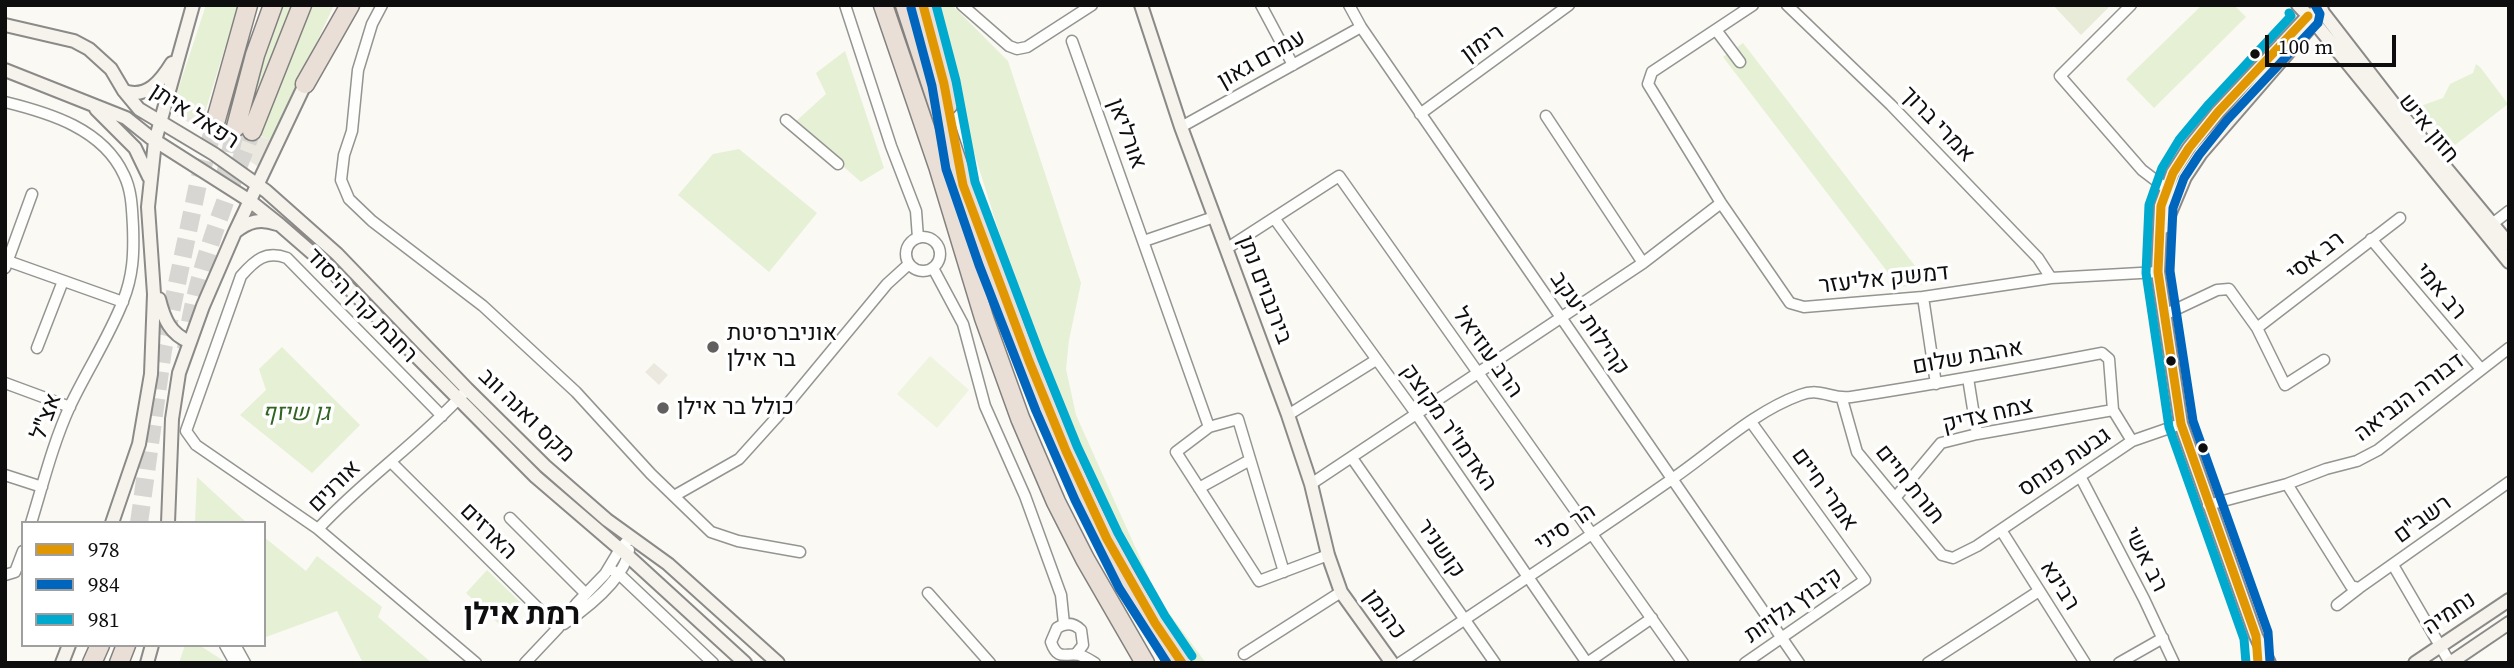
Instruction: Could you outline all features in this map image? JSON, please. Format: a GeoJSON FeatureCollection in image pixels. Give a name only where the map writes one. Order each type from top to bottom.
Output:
{"type":"FeatureCollection","features":[{"type":"Feature","properties":{"kind":"highway"},"geometry":{"type":"LineString","coordinates":[[215,123],[235,48],[250,5]]}},
{"type":"Feature","properties":{"kind":"highway"},"geometry":{"type":"LineString","coordinates":[[273,5],[252,64],[244,130],[302,5]]}},
{"type":"Feature","properties":{"kind":"highway"},"geometry":{"type":"LineString","coordinates":[[305,84],[350,5]]}},
{"type":"Feature","properties":{"kind":"highway"},"geometry":{"type":"LineString","coordinates":[[875,5],[912,94]]}},
{"type":"Feature","properties":{"kind":"highway"},"geometry":{"type":"LineString","coordinates":[[883,5],[938,166],[984,318],[1020,418],[1056,502],[1085,559],[1145,663]]}},
{"type":"Feature","properties":{"kind":"highway"},"geometry":{"type":"LineString","coordinates":[[905,5],[978,227],[1043,398],[1083,490],[1154,624],[1182,663]]}},
{"type":"Feature","properties":{"kind":"highway"},"geometry":{"type":"LineString","coordinates":[[923,5],[942,73],[959,167]]}},
{"type":"Feature","properties":{"kind":"street"},"geometry":{"type":"LineString","coordinates":[[113,521],[138,444],[147,401],[154,339],[149,222],[150,180],[155,141],[193,5]]}},
{"type":"Feature","properties":{"kind":"street"},"geometry":{"type":"LineString","coordinates":[[168,521],[173,408],[179,373],[236,232],[339,5]]}},
{"type":"Feature","properties":{"kind":"street"},"geometry":{"type":"LineString","coordinates":[[382,5],[372,24],[358,69],[352,131],[344,155],[341,180],[349,200],[372,221],[483,306],[576,393],[712,532],[738,541],[800,552]]}},
{"type":"Feature","properties":{"kind":"street"},"geometry":{"type":"LineString","coordinates":[[845,5],[891,146],[916,211],[918,238]]}},
{"type":"Feature","properties":{"kind":"street"},"geometry":{"type":"LineString","coordinates":[[962,5],[1009,46],[1017,49],[1027,47],[1093,5]]}},
{"type":"Feature","properties":{"kind":"street","name":"בירנבוים נתן"},"geometry":{"type":"LineString","coordinates":[[1141,5],[1181,127],[1288,415],[1311,484],[1328,555],[1341,592]]}},
{"type":"Feature","properties":{"kind":"street"},"geometry":{"type":"LineString","coordinates":[[1261,5],[1293,65]]}},
{"type":"Feature","properties":{"kind":"street","name":"קהילות יעקב"},"geometry":{"type":"LineString","coordinates":[[1349,5],[1360,27],[1799,663]]}},
{"type":"Feature","properties":{"kind":"street","name":"רימון"},"geometry":{"type":"LineString","coordinates":[[1420,114],[1569,5]]}},
{"type":"Feature","properties":{"kind":"street"},"geometry":{"type":"LineString","coordinates":[[1740,62],[1716,30],[1753,5]]}},
{"type":"Feature","properties":{"kind":"street","name":"אמרי ברוך"},"geometry":{"type":"LineString","coordinates":[[1787,5],[1891,105],[2038,258],[2051,278]]}},
{"type":"Feature","properties":{"kind":"street"},"geometry":{"type":"LineString","coordinates":[[2131,5],[2060,76],[2142,170],[2167,190]]}},
{"type":"Feature","properties":{"kind":"street","name":"חזון איש"},"geometry":{"type":"LineString","coordinates":[[2298,5],[2488,228],[2509,244]]}},
{"type":"Feature","properties":{"kind":"street"},"geometry":{"type":"LineString","coordinates":[[2159,241],[2185,177],[2201,153],[2320,8]]}},
{"type":"Feature","properties":{"kind":"street","name":"חזון איש"},"geometry":{"type":"LineString","coordinates":[[2320,8],[2488,228],[2509,262]]}},
{"type":"Feature","properties":{"kind":"street"},"geometry":{"type":"LineString","coordinates":[[2269,663],[2256,636],[2181,424],[2158,272],[2161,206],[2173,173],[2218,112],[2312,19]]}},
{"type":"Feature","properties":{"kind":"street","name":"רפאל איתן"},"geometry":{"type":"LineString","coordinates":[[5,25],[74,41],[89,49],[111,69],[139,109],[258,184]]}},
{"type":"Feature","properties":{"kind":"street","name":"עמרם גאון"},"geometry":{"type":"LineString","coordinates":[[1181,127],[1360,27]]}},
{"type":"Feature","properties":{"kind":"street","name":"דמשק אליעזר"},"geometry":{"type":"LineString","coordinates":[[1716,30],[1652,72],[1648,84],[1721,203],[1790,303],[1804,307],[1923,297],[2051,278],[2158,272]]}},
{"type":"Feature","properties":{"kind":"street","name":"אורליאן"},"geometry":{"type":"LineString","coordinates":[[1072,41],[1209,427]]}},
{"type":"Feature","properties":{"kind":"street"},"geometry":{"type":"LineString","coordinates":[[124,91],[134,94],[150,89],[164,76],[179,51]]}},
{"type":"Feature","properties":{"kind":"street","name":"רפאל איתן"},"geometry":{"type":"LineString","coordinates":[[5,70],[126,118],[155,141],[250,201]]}},
{"type":"Feature","properties":{"kind":"street","name":"אצ\"ל"},"geometry":{"type":"LineString","coordinates":[[5,102],[57,117],[87,133],[111,155],[124,175],[130,195],[134,263],[123,302],[70,407],[33,521]]}},
{"type":"Feature","properties":{"kind":"street"},"geometry":{"type":"LineString","coordinates":[[91,105],[135,148],[150,180]]}},
{"type":"Feature","properties":{"kind":"street"},"geometry":{"type":"LineString","coordinates":[[1546,116],[1643,263]]}},
{"type":"Feature","properties":{"kind":"street"},"geometry":{"type":"LineString","coordinates":[[786,120],[838,164]]}},
{"type":"Feature","properties":{"kind":"street"},"geometry":{"type":"LineString","coordinates":[[155,141],[168,136],[185,136]]}},
{"type":"Feature","properties":{"kind":"street","name":"הרב עוזיאל"},"geometry":{"type":"LineString","coordinates":[[1226,249],[1339,176],[1683,663]]}},
{"type":"Feature","properties":{"kind":"street","name":"מקס ואנה ווב"},"geometry":{"type":"LineString","coordinates":[[258,184],[293,212],[337,254],[536,477],[624,552],[745,663]]}},
{"type":"Feature","properties":{"kind":"street"},"geometry":{"type":"LineString","coordinates":[[32,194],[6,263],[123,302]]}},
{"type":"Feature","properties":{"kind":"street","name":"מקס ואנה ווב"},"geometry":{"type":"LineString","coordinates":[[250,201],[336,275],[462,394],[631,537],[668,564],[778,663]]}},
{"type":"Feature","properties":{"kind":"street"},"geometry":{"type":"LineString","coordinates":[[1311,484],[1643,263],[1721,203]]}},
{"type":"Feature","properties":{"kind":"street"},"geometry":{"type":"LineString","coordinates":[[2488,228],[2509,211]]}},
{"type":"Feature","properties":{"kind":"street"},"geometry":{"type":"LineString","coordinates":[[1144,241],[1214,217]]}},
{"type":"Feature","properties":{"kind":"street","name":"האדמו\"ר מקוצק"},"geometry":{"type":"LineString","coordinates":[[1274,218],[1417,415],[1587,663]]}},
{"type":"Feature","properties":{"kind":"street","name":"רב אסי"},"geometry":{"type":"LineString","coordinates":[[2257,328],[2400,218]]}},
{"type":"Feature","properties":{"kind":"street"},"geometry":{"type":"LineString","coordinates":[[236,232],[257,220],[280,225]]}},
{"type":"Feature","properties":{"kind":"street"},"geometry":{"type":"LineString","coordinates":[[918,238],[932,240],[939,248],[939,259],[933,268],[923,271],[909,264],[907,248],[918,238]]}},
{"type":"Feature","properties":{"kind":"street","name":"רב אמי"},"geometry":{"type":"LineString","coordinates":[[2371,239],[2480,369]]}},
{"type":"Feature","properties":{"kind":"street","name":"רחבת קרן היסוד"},"geometry":{"type":"LineString","coordinates":[[318,529],[196,445],[186,431],[241,276],[252,264],[266,254],[278,254],[287,258],[442,416]]}},
{"type":"Feature","properties":{"kind":"street"},"geometry":{"type":"LineString","coordinates":[[674,496],[739,459],[887,284],[909,264]]}},
{"type":"Feature","properties":{"kind":"street"},"geometry":{"type":"LineString","coordinates":[[933,268],[963,324],[985,406],[1025,496],[1061,595],[1064,624]]}},
{"type":"Feature","properties":{"kind":"street"},"geometry":{"type":"LineString","coordinates":[[153,275],[167,323],[173,332],[190,342]]}},
{"type":"Feature","properties":{"kind":"street"},"geometry":{"type":"LineString","coordinates":[[37,348],[63,281]]}},
{"type":"Feature","properties":{"kind":"street"},"geometry":{"type":"LineString","coordinates":[[2164,315],[2217,290],[2229,289],[2257,328],[2285,385],[2324,360]]}},
{"type":"Feature","properties":{"kind":"street"},"geometry":{"type":"LineString","coordinates":[[1923,297],[1936,384]]}},
{"type":"Feature","properties":{"kind":"street","name":"דבורה הנביאה"},"geometry":{"type":"LineString","coordinates":[[2208,505],[2287,484],[2357,461],[2378,450],[2509,348]]}},
{"type":"Feature","properties":{"kind":"street","name":"אהבת שלום"},"geometry":{"type":"LineString","coordinates":[[1751,422],[1779,404],[1803,394],[1820,391],[1842,399],[2102,353],[2109,359],[2113,410],[2132,441]]}},
{"type":"Feature","properties":{"kind":"street"},"geometry":{"type":"LineString","coordinates":[[1288,415],[1376,360]]}},
{"type":"Feature","properties":{"kind":"street"},"geometry":{"type":"LineString","coordinates":[[1968,378],[1977,434]]}},
{"type":"Feature","properties":{"kind":"street"},"geometry":{"type":"LineString","coordinates":[[5,383],[70,407]]}},
{"type":"Feature","properties":{"kind":"street","name":"אורנים"},"geometry":{"type":"LineString","coordinates":[[462,394],[391,462],[351,494],[318,529],[476,663]]}},
{"type":"Feature","properties":{"kind":"street","name":"תורת חיים"},"geometry":{"type":"LineString","coordinates":[[1842,399],[1857,452],[1942,555],[1953,558],[1977,546]]}},
{"type":"Feature","properties":{"kind":"street","name":"צמח צדיק"},"geometry":{"type":"LineString","coordinates":[[1895,498],[1941,443],[2113,410]]}},
{"type":"Feature","properties":{"kind":"street"},"geometry":{"type":"LineString","coordinates":[[1284,572],[1238,419],[1209,427],[1176,452],[1259,581],[1284,572],[1328,555]]}},
{"type":"Feature","properties":{"kind":"street","name":"הר סיני"},"geometry":{"type":"LineString","coordinates":[[1399,663],[1672,479],[1751,422]]}},
{"type":"Feature","properties":{"kind":"street","name":"אמרי חיים"},"geometry":{"type":"LineString","coordinates":[[1751,422],[1865,580]]}},
{"type":"Feature","properties":{"kind":"street","name":"גבעת פנחס"},"geometry":{"type":"LineString","coordinates":[[1977,546],[2132,441],[2181,424]]}},
{"type":"Feature","properties":{"kind":"street","name":"קושניר"},"geometry":{"type":"LineString","coordinates":[[1352,458],[1495,663]]}},
{"type":"Feature","properties":{"kind":"street"},"geometry":{"type":"LineString","coordinates":[[1199,488],[1250,460]]}},
{"type":"Feature","properties":{"kind":"street","name":"הארזים"},"geometry":{"type":"LineString","coordinates":[[391,462],[558,628]]}},
{"type":"Feature","properties":{"kind":"street"},"geometry":{"type":"LineString","coordinates":[[5,475],[42,487]]}},
{"type":"Feature","properties":{"kind":"street","name":"רב אשי"},"geometry":{"type":"LineString","coordinates":[[2080,476],[2174,663]]}},
{"type":"Feature","properties":{"kind":"street","name":"רשב\"ם"},"geometry":{"type":"LineString","coordinates":[[2337,605],[2509,482]]}},
{"type":"Feature","properties":{"kind":"street"},"geometry":{"type":"LineString","coordinates":[[2287,484],[2351,586],[2359,588]]}},
{"type":"Feature","properties":{"kind":"street"},"geometry":{"type":"LineString","coordinates":[[510,518],[586,594]]}},
{"type":"Feature","properties":{"kind":"street","name":"רבינא"},"geometry":{"type":"LineString","coordinates":[[2001,530],[2085,663]]}},
{"type":"Feature","properties":{"kind":"street"},"geometry":{"type":"LineString","coordinates":[[558,628],[582,611],[614,572],[631,537]]}},
{"type":"Feature","properties":{"kind":"street"},"geometry":{"type":"LineString","coordinates":[[9,575],[17,569],[21,557]]}},
{"type":"Feature","properties":{"kind":"street"},"geometry":{"type":"LineString","coordinates":[[2393,565],[2450,663]]}},
{"type":"Feature","properties":{"kind":"street"},"geometry":{"type":"LineString","coordinates":[[525,663],[586,594],[614,572]]}},
{"type":"Feature","properties":{"kind":"street"},"geometry":{"type":"LineString","coordinates":[[614,572],[713,663]]}},
{"type":"Feature","properties":{"kind":"street","name":"קיבוץ גלויות"},"geometry":{"type":"LineString","coordinates":[[1745,663],[1865,580]]}},
{"type":"Feature","properties":{"kind":"street"},"geometry":{"type":"LineString","coordinates":[[1928,663],[2039,591]]}},
{"type":"Feature","properties":{"kind":"street"},"geometry":{"type":"LineString","coordinates":[[1244,654],[1341,592]]}},
{"type":"Feature","properties":{"kind":"street","name":"כהנמן"},"geometry":{"type":"LineString","coordinates":[[1341,592],[1392,663]]}},
{"type":"Feature","properties":{"kind":"street"},"geometry":{"type":"LineString","coordinates":[[928,593],[990,663]]}},
{"type":"Feature","properties":{"kind":"street","name":"נחמיה"},"geometry":{"type":"LineString","coordinates":[[2415,663],[2509,600]]}},
{"type":"Feature","properties":{"kind":"street"},"geometry":{"type":"LineString","coordinates":[[1587,663],[1652,618]]}},
{"type":"Feature","properties":{"kind":"street","name":"נחמיה"},"geometry":{"type":"LineString","coordinates":[[2450,663],[2509,623]]}},
{"type":"Feature","properties":{"kind":"street"},"geometry":{"type":"LineString","coordinates":[[1076,654],[1083,645],[1083,635],[1077,627],[1064,624],[1057,628],[1051,637],[1056,658],[1076,654],[1095,663]]}},
{"type":"Feature","properties":{"kind":"street"},"geometry":{"type":"LineString","coordinates":[[2256,636],[2258,663]]}},
{"type":"Feature","properties":{"kind":"street"},"geometry":{"type":"LineString","coordinates":[[2119,663],[2163,638]]}},
{"type":"Feature","properties":{"kind":"street"},"geometry":{"type":"LineString","coordinates":[[226,647],[235,663]]}},
{"type":"Feature","properties":{"kind":"street"},"geometry":{"type":"LineString","coordinates":[[236,647],[245,663]]}},
{"type":"Feature","properties":{"kind":"street"},"geometry":{"type":"LineString","coordinates":[[60,663],[68,648]]}},
{"type":"Feature","properties":{"kind":"green space"},"geometry":{"type":"Polygon","coordinates":[[[206,5],[238,5],[202,122],[196,121],[174,102],[206,5]]]}},
{"type":"Feature","properties":{"kind":"green space"},"geometry":{"type":"Polygon","coordinates":[[[284,5],[293,5],[255,97],[252,96],[284,5]]]}},
{"type":"Feature","properties":{"kind":"green space"},"geometry":{"type":"Polygon","coordinates":[[[313,5],[334,5],[271,140],[258,135],[313,5]]]}},
{"type":"Feature","properties":{"kind":"green space"},"geometry":{"type":"Polygon","coordinates":[[[931,5],[952,5],[1008,61],[1081,283],[1066,369],[1076,415],[1158,598],[1206,663],[1191,663],[1169,633],[1128,562],[1077,461],[1050,394],[943,54],[931,5]]]}},
{"type":"Feature","properties":{"kind":"green space"},"geometry":{"type":"Polygon","coordinates":[[[2053,5],[2111,5],[2081,35],[2053,5]]]}},
{"type":"Feature","properties":{"kind":"green space"},"geometry":{"type":"Polygon","coordinates":[[[2202,5],[2234,5],[2246,17],[2154,108],[2126,79],[2202,5]]]}},
{"type":"Feature","properties":{"kind":"green space"},"geometry":{"type":"Polygon","coordinates":[[[1743,43],[1929,284],[1899,287],[1723,57],[1743,43]]]}},
{"type":"Feature","properties":{"kind":"green space"},"geometry":{"type":"Polygon","coordinates":[[[845,51],[884,168],[861,182],[794,123],[826,94],[816,73],[845,51]]]}},
{"type":"Feature","properties":{"kind":"green space"},"geometry":{"type":"Polygon","coordinates":[[[2476,64],[2508,104],[2446,152],[2434,128],[2418,107],[2443,98],[2450,84],[2473,73],[2476,64]]]}},
{"type":"Feature","properties":{"kind":"green space"},"geometry":{"type":"Polygon","coordinates":[[[739,149],[817,213],[769,272],[678,195],[713,154],[739,149]]]}},
{"type":"Feature","properties":{"kind":"green space","name":"גן שיזף"},"geometry":{"type":"Polygon","coordinates":[[[282,347],[360,425],[312,473],[240,415],[266,390],[259,369],[282,347]]]}},
{"type":"Feature","properties":{"kind":"green space"},"geometry":{"type":"Polygon","coordinates":[[[930,356],[969,390],[937,428],[897,394],[930,356]]]}},
{"type":"Feature","properties":{"kind":"green space"},"geometry":{"type":"Polygon","coordinates":[[[197,477],[245,521],[195,521],[197,477]]]}},
{"type":"Feature","properties":{"kind":"green space"},"geometry":{"type":"Polygon","coordinates":[[[266,539],[306,571],[317,556],[382,607],[378,617],[432,663],[363,663],[337,611],[266,637],[266,539]]]}},
{"type":"Feature","properties":{"kind":"green space"},"geometry":{"type":"Polygon","coordinates":[[[487,570],[522,604],[501,626],[466,593],[487,570]]]}},
{"type":"Feature","properties":{"kind":"green space"},"geometry":{"type":"Polygon","coordinates":[[[184,647],[202,647],[227,663],[179,663],[184,647]]]}},
{"type":"Feature","properties":{"kind":"shaded area"},"geometry":{"type":"Polygon","coordinates":[[[174,102],[196,121],[271,140],[257,166],[218,139],[172,113],[174,102]]]}},
{"type":"Feature","properties":{"kind":"shaded area"},"geometry":{"type":"Polygon","coordinates":[[[654,363],[668,375],[659,385],[645,372],[654,363]]]}},
{"type":"Feature","properties":{"kind":"tunnel"},"geometry":{"type":"LineString","coordinates":[[139,521],[163,350],[198,184],[215,123]]}},
{"type":"Feature","properties":{"kind":"tunnel"},"geometry":{"type":"LineString","coordinates":[[224,179],[236,127]]}},
{"type":"Feature","properties":{"kind":"tunnel"},"geometry":{"type":"LineString","coordinates":[[186,349],[204,265],[252,131]]}},
{"type":"Feature","properties":{"kind":"transit line","name":"978"},"geometry":{"type":"LineString","coordinates":[[923,5],[944,84],[963,185],[1029,361],[1066,451],[1107,539],[1155,623],[1182,663]]}},
{"type":"Feature","properties":{"kind":"transit line","name":"981"},"geometry":{"type":"LineString","coordinates":[[936,5],[956,81],[975,182],[1041,357],[1077,446],[1118,533],[1165,616],[1192,656]]}},
{"type":"Feature","properties":{"kind":"transit line","name":"984"},"geometry":{"type":"LineString","coordinates":[[2270,662],[2268,632],[2193,421],[2170,271],[2173,208],[2184,178],[2199,155],[2227,120],[2318,23],[2320,14],[2315,5]]}},
{"type":"Feature","properties":{"kind":"transit line","name":"984"},"geometry":{"type":"LineString","coordinates":[[911,8],[932,86],[946,169],[979,265],[1036,411],[1075,500],[1119,588],[1167,663]]}},
{"type":"Feature","properties":{"kind":"transit line","name":"981"},"geometry":{"type":"LineString","coordinates":[[2246,663],[2244,639],[2169,427],[2146,273],[2149,205],[2162,168],[2179,140],[2291,16],[2289,13]]}},
{"type":"Feature","properties":{"kind":"transit line","name":"978"},"geometry":{"type":"LineString","coordinates":[[2258,663],[2256,636],[2181,424],[2158,272],[2161,206],[2173,173],[2189,148],[2218,112],[2308,16]]}},
{"type":"Feature","properties":{"kind":"place","name":"אוניברסיטת בר אילן"},"geometry":{"type":"Point","coordinates":[713,347]}},
{"type":"Feature","properties":{"kind":"place","name":"כולל בר אילן"},"geometry":{"type":"Point","coordinates":[663,408]}},
{"type":"Feature","properties":{"kind":"district","name":"רמת אילן"},"geometry":{"type":"Point","coordinates":[522,616]}}]}
